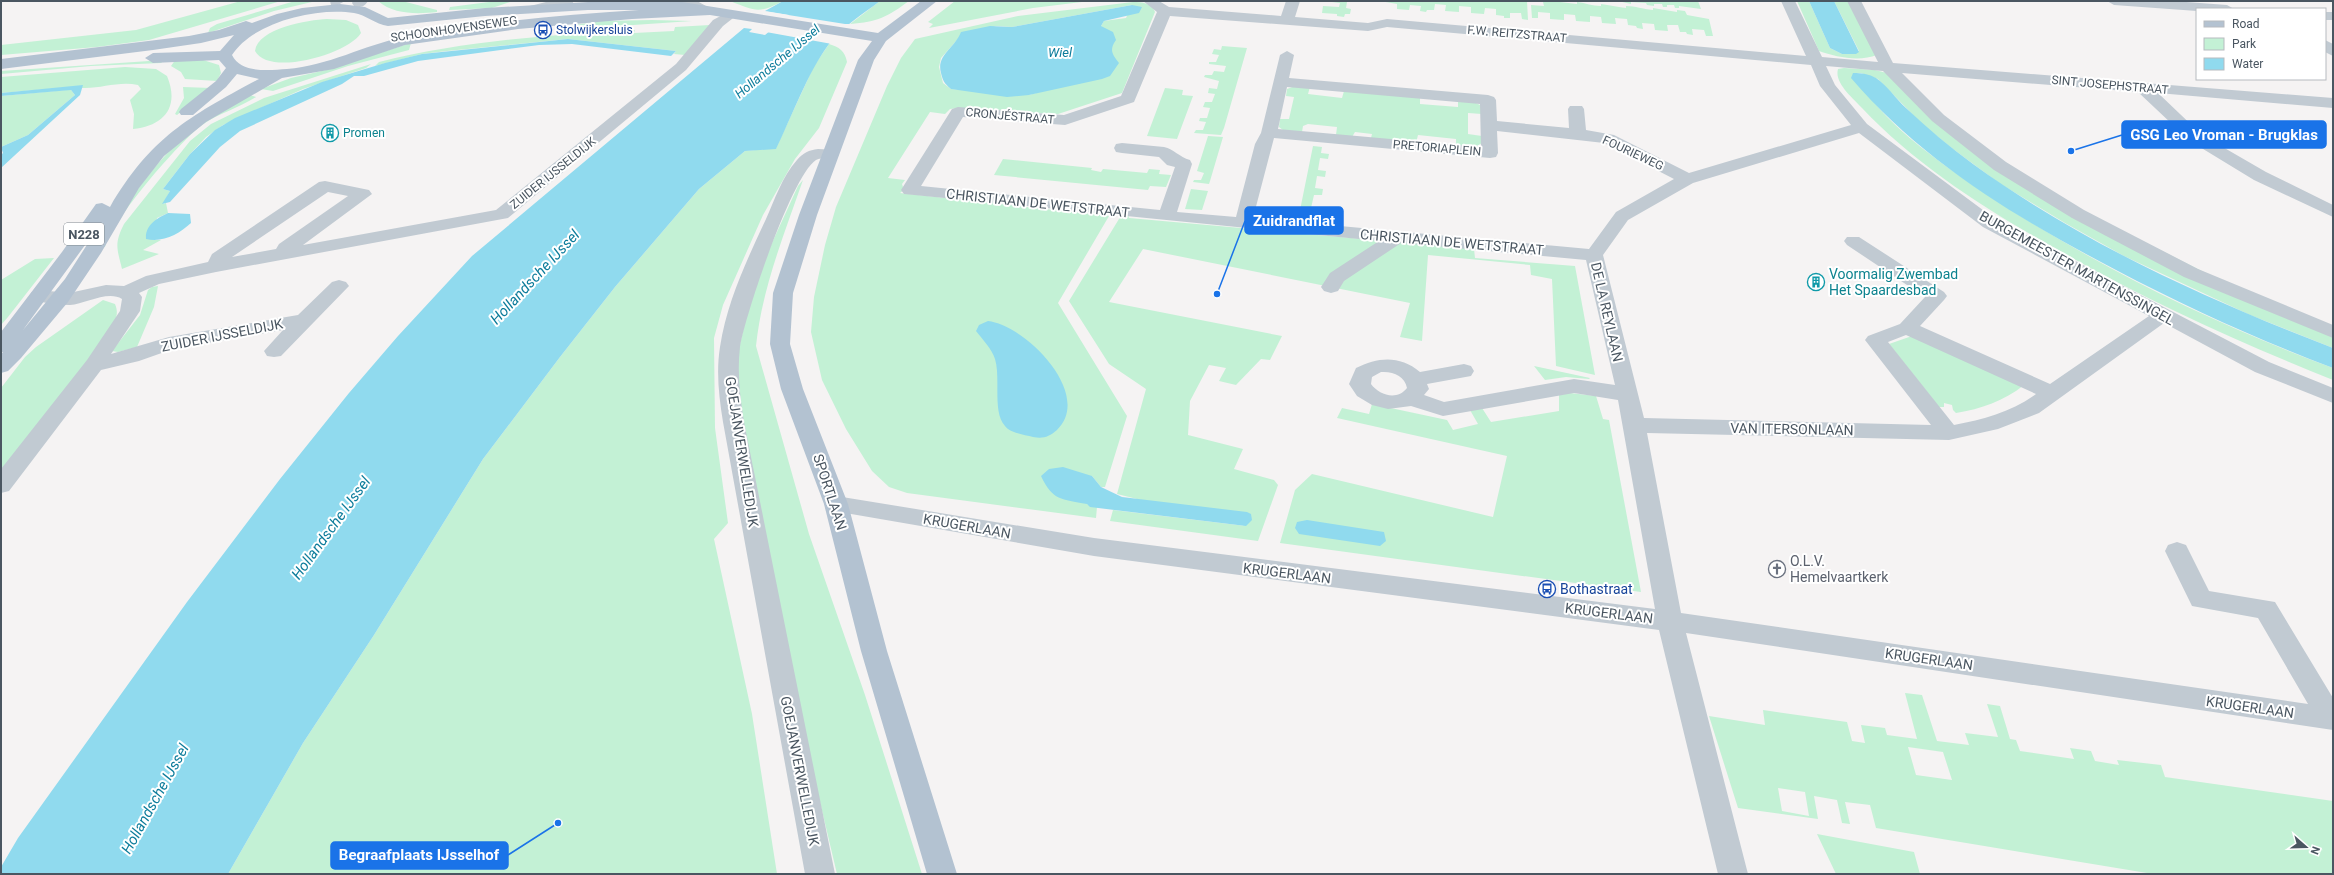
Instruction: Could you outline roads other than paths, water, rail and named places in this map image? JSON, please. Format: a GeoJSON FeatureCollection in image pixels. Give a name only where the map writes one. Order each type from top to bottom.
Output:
{"type":"FeatureCollection","features":[{"type":"Feature","properties":{"kind":"main road"},"geometry":{"type":"LineString","coordinates":[[831,154],[866,60],[881,38],[930,1]]}},
{"type":"Feature","properties":{"kind":"main road","name":"N228"},"geometry":{"type":"LineString","coordinates":[[88,55],[202,38],[232,30],[285,10],[333,4],[360,2],[380,8],[388,19]]}},
{"type":"Feature","properties":{"kind":"main road","name":"N228"},"geometry":{"type":"LineString","coordinates":[[1,346],[39,296],[132,165],[179,126],[221,84],[241,57],[252,38],[269,28],[318,14],[333,4]]}},
{"type":"Feature","properties":{"kind":"main road","name":"N228"},"geometry":{"type":"LineString","coordinates":[[226,52],[239,36],[266,22],[333,4],[356,9],[368,14],[378,22],[388,19]]}},
{"type":"Feature","properties":{"kind":"main road","name":"SCHOONHOVENSEWEG"},"geometry":{"type":"LineString","coordinates":[[388,19],[621,5],[682,6],[708,12],[881,38]]}},
{"type":"Feature","properties":{"kind":"main road","name":"SCHOONHOVENSEWEG"},"geometry":{"type":"LineString","coordinates":[[372,45],[478,30],[635,14],[708,12]]}},
{"type":"Feature","properties":{"kind":"main road","name":"N228"},"geometry":{"type":"LineString","coordinates":[[241,57],[250,73],[276,72],[327,66],[372,45],[383,32],[388,19]]}},
{"type":"Feature","properties":{"kind":"main road"},"geometry":{"type":"LineString","coordinates":[[1,64],[88,55],[144,58],[226,52],[226,60],[241,57]]}},
{"type":"Feature","properties":{"kind":"main road","name":"N228"},"geometry":{"type":"LineString","coordinates":[[1,366],[44,321],[92,253],[112,217],[143,170],[179,126],[214,109],[276,72]]}},
{"type":"Feature","properties":{"kind":"main road","name":"SPORTLAAN"},"geometry":{"type":"LineString","coordinates":[[831,154],[808,215],[783,293],[780,344],[792,390],[836,504],[874,652],[942,874]]}},
{"type":"Feature","properties":{"kind":"main road","name":"SPORTLAAN"},"geometry":{"type":"LineString","coordinates":[[930,833],[956,874]]}},
{"type":"Feature","properties":{"kind":"street","name":"SCHOONHOVENSEWEG"},"geometry":{"type":"LineString","coordinates":[[535,9],[567,1]]}},
{"type":"Feature","properties":{"kind":"street","name":"SCHOONHOVENSEWEG"},"geometry":{"type":"LineString","coordinates":[[686,1],[708,12]]}},
{"type":"Feature","properties":{"kind":"street","name":"F.W. REITZSTRAAT"},"geometry":{"type":"LineString","coordinates":[[1150,1],[1165,11],[1368,27],[1387,23],[1888,67]]}},
{"type":"Feature","properties":{"kind":"street"},"geometry":{"type":"LineString","coordinates":[[1287,20],[1293,1]]}},
{"type":"Feature","properties":{"kind":"street","name":"BURGEMEESTER MARTENSSINGEL"},"geometry":{"type":"LineString","coordinates":[[1788,1],[1828,86],[1861,127],[1989,223],[2262,367],[2333,396]]}},
{"type":"Feature","properties":{"kind":"street"},"geometry":{"type":"LineString","coordinates":[[1854,1],[1888,67],[1938,118],[2000,166],[2078,214],[2191,274],[2333,332]]}},
{"type":"Feature","properties":{"kind":"street"},"geometry":{"type":"LineString","coordinates":[[2114,1],[2213,8]]}},
{"type":"Feature","properties":{"kind":"street","name":"CRONJÉSTRAAT"},"geometry":{"type":"LineString","coordinates":[[910,190],[958,112],[1065,120],[1128,99],[1165,11]]}},
{"type":"Feature","properties":{"kind":"street","name":"ZUIDER IJSSELDIJK"},"geometry":{"type":"LineString","coordinates":[[39,296],[63,294],[80,298],[104,290],[126,292],[153,280],[216,266],[502,214],[681,67],[718,23],[730,15]]}},
{"type":"Feature","properties":{"kind":"street"},"geometry":{"type":"LineString","coordinates":[[1243,224],[1282,82],[1287,55]]}},
{"type":"Feature","properties":{"kind":"street","name":"SINT JOSEPHSTRAAT"},"geometry":{"type":"LineString","coordinates":[[1888,67],[2333,103]]}},
{"type":"Feature","properties":{"kind":"street","name":"PRETORIAPLEIN"},"geometry":{"type":"LineString","coordinates":[[1266,139],[1490,153],[1488,100],[1282,82]]}},
{"type":"Feature","properties":{"kind":"street"},"geometry":{"type":"LineString","coordinates":[[2142,87],[2196,138],[2260,176],[2333,212]]}},
{"type":"Feature","properties":{"kind":"street"},"geometry":{"type":"LineString","coordinates":[[1576,109],[1578,134]]}},
{"type":"Feature","properties":{"kind":"street","name":"FOURIEWEG"},"geometry":{"type":"LineString","coordinates":[[1489,125],[1578,134],[1608,139],[1687,179]]}},
{"type":"Feature","properties":{"kind":"street","name":"DE LA REYLAAN"},"geometry":{"type":"LineString","coordinates":[[1670,621],[1635,425],[1626,394],[1594,255],[1622,216],[1687,179],[1861,127]]}},
{"type":"Feature","properties":{"kind":"street"},"geometry":{"type":"LineString","coordinates":[[1122,148],[1164,152],[1173,161],[1184,164],[1167,216]]}},
{"type":"Feature","properties":{"kind":"street","name":"GOEJANVERWELLEDIJK"},"geometry":{"type":"LineString","coordinates":[[820,874],[763,584],[735,424],[728,374],[729,348],[734,324],[752,271],[788,189],[803,162],[815,154],[831,154]]}},
{"type":"Feature","properties":{"kind":"street"},"geometry":{"type":"LineString","coordinates":[[216,266],[218,258],[325,186],[363,194],[286,248],[285,254]]}},
{"type":"Feature","properties":{"kind":"street","name":"CHRISTIAAN DE WETSTRAAT"},"geometry":{"type":"LineString","coordinates":[[910,190],[1243,224],[1594,255]]}},
{"type":"Feature","properties":{"kind":"street"},"geometry":{"type":"LineString","coordinates":[[1332,287],[1337,278],[1397,237]]}},
{"type":"Feature","properties":{"kind":"street"},"geometry":{"type":"LineString","coordinates":[[1853,242],[1937,296],[1907,328],[1875,340],[1949,433]]}},
{"type":"Feature","properties":{"kind":"street","name":"ZUIDER IJSSELDIJK"},"geometry":{"type":"LineString","coordinates":[[274,351],[339,286]]}},
{"type":"Feature","properties":{"kind":"street"},"geometry":{"type":"LineString","coordinates":[[1,485],[94,365],[130,311],[132,297],[126,292]]}},
{"type":"Feature","properties":{"kind":"street","name":"VAN ITERSONLAAN"},"geometry":{"type":"LineString","coordinates":[[1635,425],[1949,433],[2009,419],[2031,408],[2163,315]]}},
{"type":"Feature","properties":{"kind":"street","name":"ZUIDER IJSSELDIJK"},"geometry":{"type":"LineString","coordinates":[[94,365],[132,356],[169,343],[304,320]]}},
{"type":"Feature","properties":{"kind":"street"},"geometry":{"type":"LineString","coordinates":[[1907,328],[2051,393]]}},
{"type":"Feature","properties":{"kind":"street"},"geometry":{"type":"LineString","coordinates":[[1464,370],[1413,388],[1443,409],[1574,386],[1626,394]]}},
{"type":"Feature","properties":{"kind":"street","name":"KRUGERLAAN"},"geometry":{"type":"LineString","coordinates":[[836,504],[1101,548],[1670,621],[2332,719]]}},
{"type":"Feature","properties":{"kind":"street"},"geometry":{"type":"LineString","coordinates":[[2177,551],[2201,599],[2266,609],[2332,719]]}},
{"type":"Feature","properties":{"kind":"street"},"geometry":{"type":"LineString","coordinates":[[1670,621],[1733,874]]}},
{"type":"Feature","properties":{"kind":"water","name":"Hollandsche IJssel"},"geometry":{"type":"Polygon","coordinates":[[[783,1],[880,1],[846,26],[834,38],[821,55],[807,81],[776,149],[745,151],[699,189],[615,287],[483,459],[374,635],[303,743],[228,874],[1,874],[1,867],[18,838],[187,602],[280,479],[349,393],[398,336],[472,256],[744,28],[752,29],[749,32],[765,35],[789,15],[765,11],[783,1]]]}},
{"type":"Feature","properties":{"kind":"water"},"geometry":{"type":"Polygon","coordinates":[[[1809,1],[1834,1],[1859,52],[1856,54],[1842,54],[1830,48],[1809,1]]]}},
{"type":"Feature","properties":{"kind":"water","name":"Wiel"},"geometry":{"type":"Polygon","coordinates":[[[1132,5],[1142,7],[1139,13],[1104,21],[1101,26],[1113,32],[1116,40],[1112,52],[1119,63],[1110,76],[1029,95],[1007,97],[951,89],[942,78],[940,67],[941,61],[961,32],[990,26],[1012,27],[1132,5]]]}},
{"type":"Feature","properties":{"kind":"water"},"geometry":{"type":"Polygon","coordinates":[[[568,39],[676,51],[671,56],[572,44],[539,45],[418,61],[364,76],[354,76],[342,84],[240,131],[220,147],[170,202],[162,204],[170,191],[163,189],[190,154],[215,130],[235,118],[322,82],[385,63],[422,54],[568,39]]]}},
{"type":"Feature","properties":{"kind":"water"},"geometry":{"type":"Polygon","coordinates":[[[1853,73],[1865,74],[1876,78],[1884,84],[1902,104],[1930,130],[1973,164],[2015,193],[2102,244],[2147,268],[2239,310],[2333,348],[2333,368],[2250,334],[2169,297],[2079,250],[2008,209],[1941,162],[1909,137],[1879,109],[1851,78],[1853,73]]]}},
{"type":"Feature","properties":{"kind":"water"},"geometry":{"type":"Polygon","coordinates":[[[83,85],[80,95],[1,168],[1,155],[3,153],[1,147],[28,135],[75,95],[71,90],[1,96],[1,93],[83,85]]]}},
{"type":"Feature","properties":{"kind":"water"},"geometry":{"type":"Polygon","coordinates":[[[168,213],[190,214],[191,223],[181,231],[165,239],[146,239],[147,230],[152,223],[168,213]]]}},
{"type":"Feature","properties":{"kind":"water"},"geometry":{"type":"Polygon","coordinates":[[[988,321],[1003,325],[1020,335],[1036,348],[1050,364],[1061,381],[1067,398],[1066,415],[1057,430],[1046,437],[1033,437],[1010,430],[1001,420],[998,404],[997,367],[994,355],[976,331],[979,325],[988,321]]]}},
{"type":"Feature","properties":{"kind":"water"},"geometry":{"type":"Polygon","coordinates":[[[1063,467],[1092,476],[1101,487],[1122,497],[1247,512],[1251,514],[1252,520],[1246,526],[1090,507],[1087,504],[1064,500],[1054,495],[1045,484],[1041,476],[1049,469],[1063,467]]]}},
{"type":"Feature","properties":{"kind":"water"},"geometry":{"type":"Polygon","coordinates":[[[1307,520],[1384,532],[1386,541],[1380,546],[1299,534],[1295,528],[1297,522],[1307,520]]]}},
{"type":"Feature","properties":{"kind":"place","name":"Stolwijkersluis"},"geometry":{"type":"Point","coordinates":[543,30]}},
{"type":"Feature","properties":{"kind":"place","name":"Promen"},"geometry":{"type":"Point","coordinates":[330,133]}},
{"type":"Feature","properties":{"kind":"place","name":"GSG Leo Vroman - Brugklas"},"geometry":{"type":"Point","coordinates":[2071,151]}},
{"type":"Feature","properties":{"kind":"place","name":"Voormalig Zwembad Het Spaardesbad"},"geometry":{"type":"Point","coordinates":[1816,282]}},
{"type":"Feature","properties":{"kind":"place","name":"Zuidrandflat"},"geometry":{"type":"Point","coordinates":[1217,294]}},
{"type":"Feature","properties":{"kind":"place","name":"O.L.V. Hemelvaartkerk"},"geometry":{"type":"Point","coordinates":[1777,569]}},
{"type":"Feature","properties":{"kind":"place","name":"Bothastraat"},"geometry":{"type":"Point","coordinates":[1547,589]}},
{"type":"Feature","properties":{"kind":"place","name":"Begraafplaats IJsselhof"},"geometry":{"type":"Point","coordinates":[558,823]}}]}
